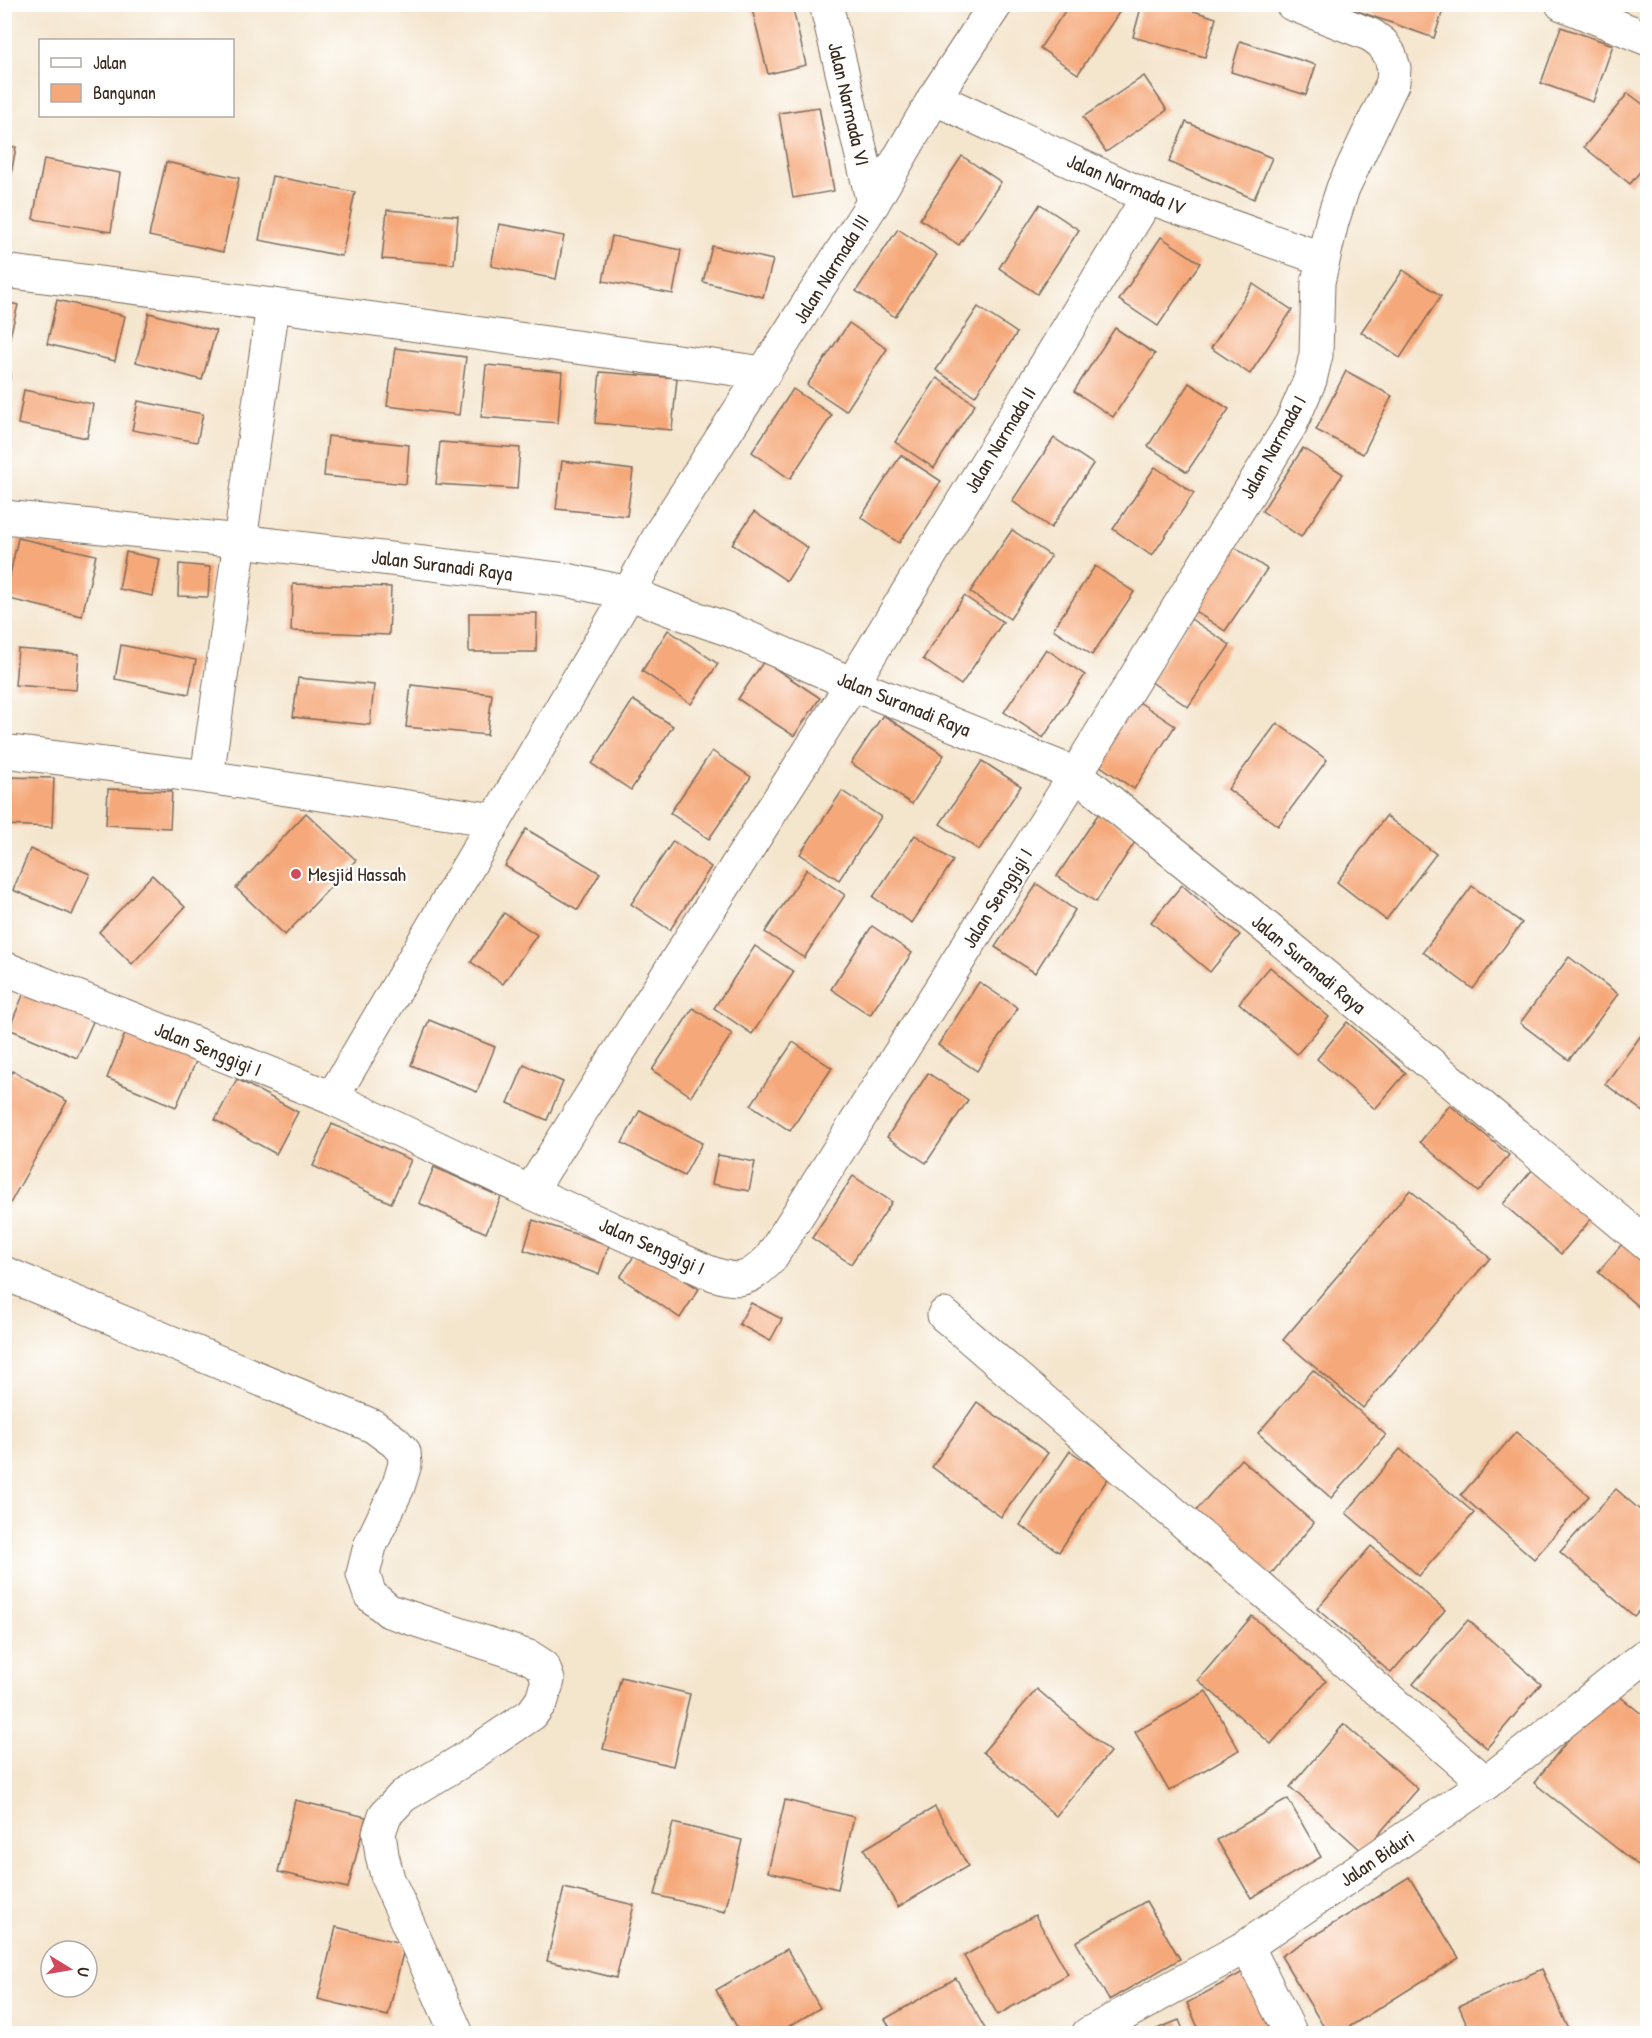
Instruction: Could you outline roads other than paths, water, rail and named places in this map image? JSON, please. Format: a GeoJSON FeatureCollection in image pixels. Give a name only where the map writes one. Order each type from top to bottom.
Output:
{"type":"FeatureCollection","features":[{"type":"Feature","properties":{"kind":"street","name":"Jalan Narmada VI"},"geometry":{"type":"LineString","coordinates":[[826,4],[873,203]]}},
{"type":"Feature","properties":{"kind":"street","name":"Jalan Narmada III"},"geometry":{"type":"LineString","coordinates":[[332,1098],[629,592],[662,531],[873,203],[934,98],[996,4]]}},
{"type":"Feature","properties":{"kind":"street","name":"Jalan Narmada I"},"geometry":{"type":"LineString","coordinates":[[1076,774],[1291,424],[1310,380],[1316,355],[1318,282],[1323,259],[1343,188],[1391,89],[1394,68],[1390,55],[1382,43],[1371,35],[1292,4]]}},
{"type":"Feature","properties":{"kind":"street"},"geometry":{"type":"LineString","coordinates":[[1562,4],[1647,39]]}},
{"type":"Feature","properties":{"kind":"street","name":"Jalan Narmada IV"},"geometry":{"type":"LineString","coordinates":[[934,98],[1148,197],[1323,259]]}},
{"type":"Feature","properties":{"kind":"street","name":"Jalan Narmada II"},"geometry":{"type":"LineString","coordinates":[[530,1192],[852,684],[1148,197]]}},
{"type":"Feature","properties":{"kind":"street"},"geometry":{"type":"LineString","coordinates":[[4,271],[273,305],[764,374]]}},
{"type":"Feature","properties":{"kind":"street"},"geometry":{"type":"LineString","coordinates":[[207,777],[273,305]]}},
{"type":"Feature","properties":{"kind":"street","name":"Jalan Suranadi Raya"},"geometry":{"type":"LineString","coordinates":[[4,517],[240,541],[566,580],[629,592],[669,609],[730,630],[852,684],[1076,774],[1265,927],[1647,1245]]}},
{"type":"Feature","properties":{"kind":"street"},"geometry":{"type":"LineString","coordinates":[[4,751],[207,777],[495,819]]}},
{"type":"Feature","properties":{"kind":"street","name":"Jalan Senggigi I"},"geometry":{"type":"LineString","coordinates":[[4,968],[332,1098],[530,1192],[728,1279],[741,1278],[755,1273],[770,1258],[1076,774]]}},
{"type":"Feature","properties":{"kind":"street"},"geometry":{"type":"LineString","coordinates":[[4,1273],[373,1426],[395,1442],[404,1452],[405,1464],[399,1487],[370,1546],[363,1575],[370,1595],[389,1611],[529,1657],[543,1666],[548,1680],[542,1700],[532,1714],[403,1797],[385,1815],[379,1833],[388,1879],[457,2034]]}},
{"type":"Feature","properties":{"kind":"street"},"geometry":{"type":"LineString","coordinates":[[944,1315],[1486,1784]]}},
{"type":"Feature","properties":{"kind":"street","name":"Jalan Biduri"},"geometry":{"type":"LineString","coordinates":[[1088,2034],[1247,1946],[1486,1784],[1647,1654]]}},
{"type":"Feature","properties":{"kind":"street"},"geometry":{"type":"LineString","coordinates":[[1247,1946],[1291,2034]]}},
{"type":"Feature","properties":{"kind":"place","name":"Mesjid Hassah"},"geometry":{"type":"Point","coordinates":[296,874]}}]}
